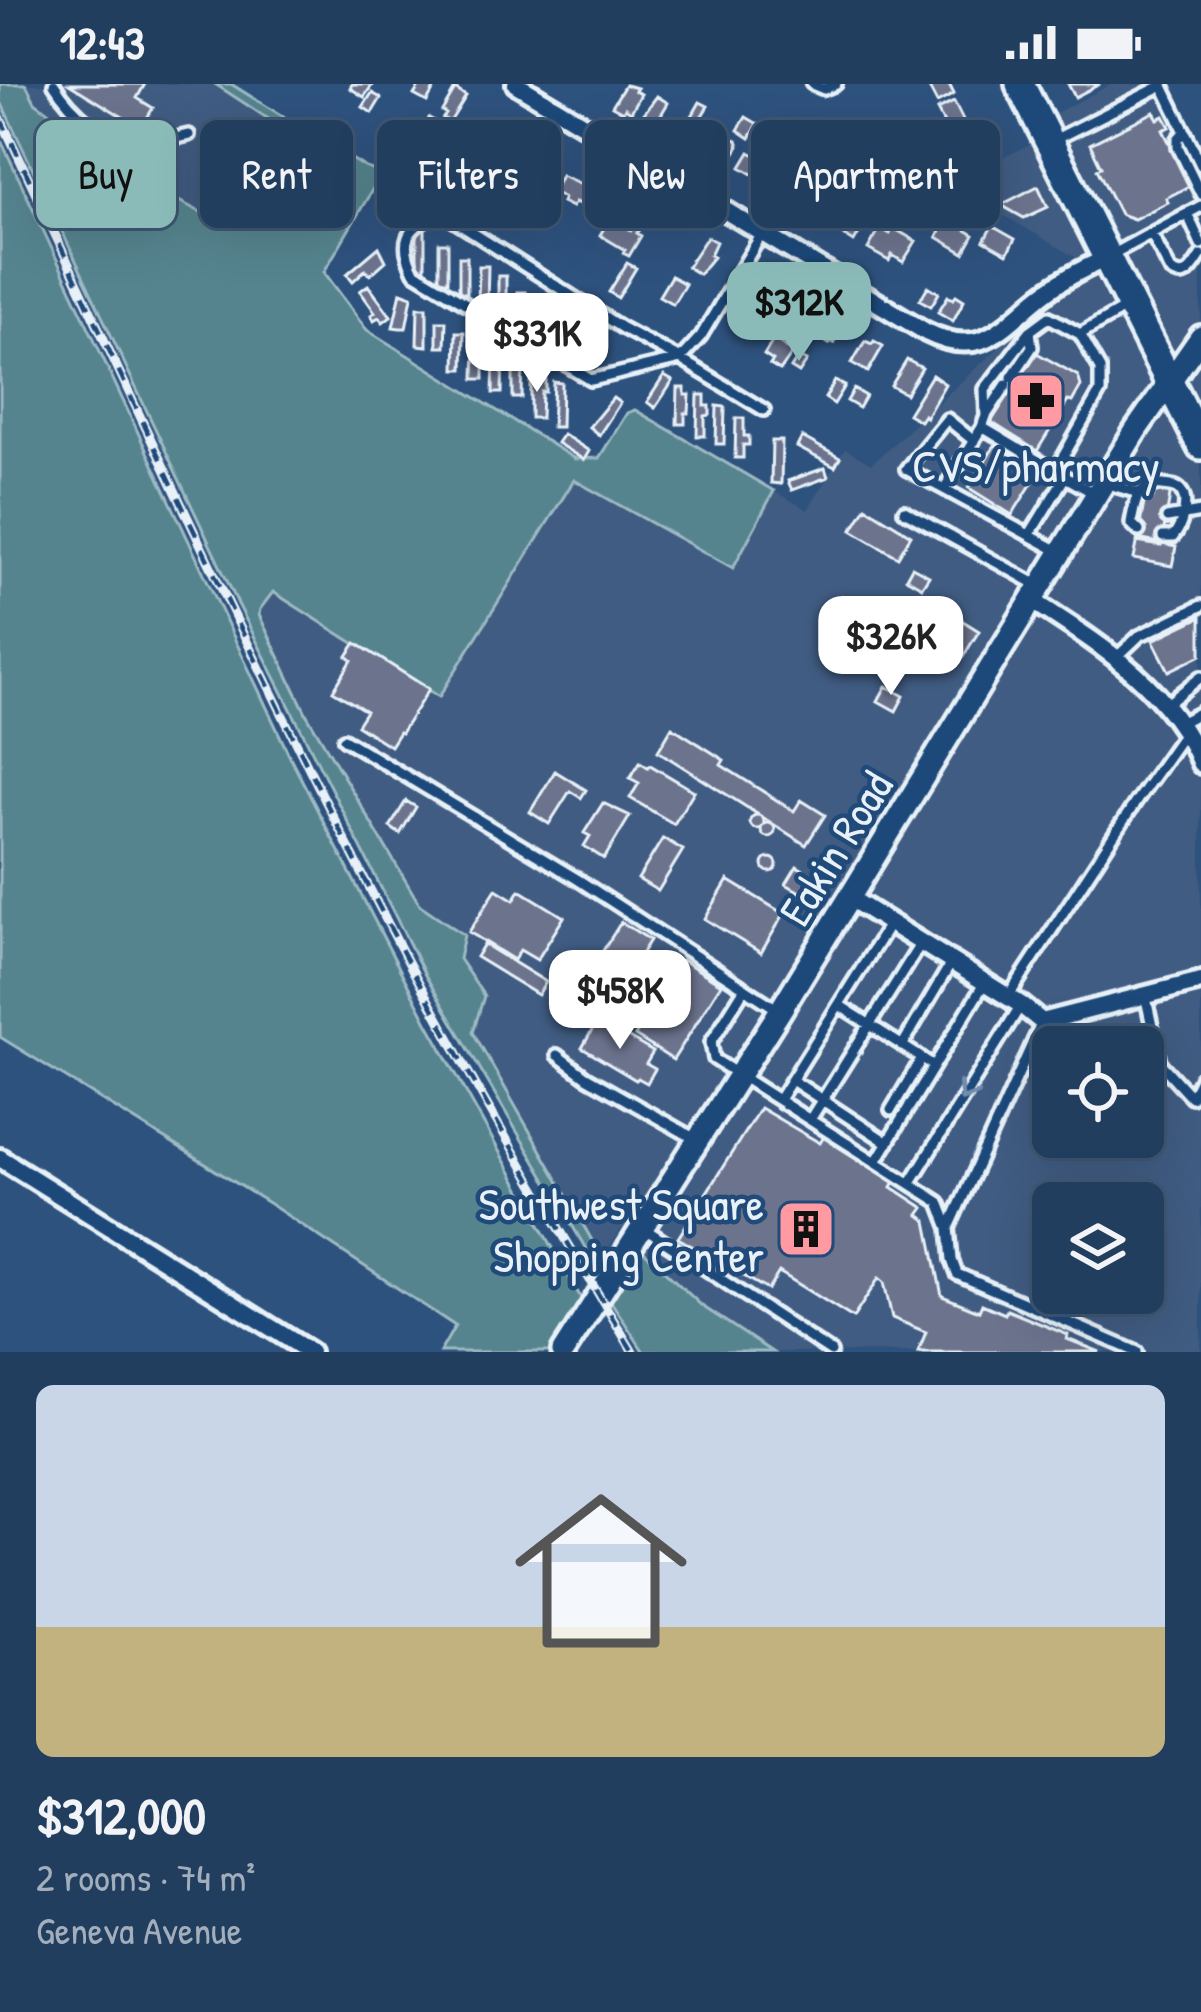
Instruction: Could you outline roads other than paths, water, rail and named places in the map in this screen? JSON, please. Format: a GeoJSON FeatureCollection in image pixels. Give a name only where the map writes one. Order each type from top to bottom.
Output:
{"type":"FeatureCollection","features":[{"type":"Feature","properties":{"kind":"main road"},"geometry":{"type":"LineString","coordinates":[[1020,84],[1201,445]]}},
{"type":"Feature","properties":{"kind":"street"},"geometry":{"type":"LineString","coordinates":[[516,84],[926,332],[959,344],[995,334],[1045,292],[1107,258]]}},
{"type":"Feature","properties":{"kind":"street","name":"Eakin Road"},"geometry":{"type":"LineString","coordinates":[[563,1352],[780,1011],[1136,430],[1201,337]]}},
{"type":"Feature","properties":{"kind":"street"},"geometry":{"type":"LineString","coordinates":[[1037,594],[1117,657],[1166,705],[1200,760]]}},
{"type":"Feature","properties":{"kind":"street"},"geometry":{"type":"LineString","coordinates":[[850,898],[1042,1022],[1201,982]]}},
{"type":"Feature","properties":{"kind":"street"},"geometry":{"type":"LineString","coordinates":[[0,1158],[310,1352]]}},
{"type":"Feature","properties":{"kind":"lane"},"geometry":{"type":"LineString","coordinates":[[54,84],[79,115],[114,140],[137,146],[189,135]]}},
{"type":"Feature","properties":{"kind":"lane"},"geometry":{"type":"LineString","coordinates":[[812,84],[824,89],[836,84]]}},
{"type":"Feature","properties":{"kind":"lane"},"geometry":{"type":"LineString","coordinates":[[1049,142],[1162,84],[1200,159]]}},
{"type":"Feature","properties":{"kind":"lane"},"geometry":{"type":"LineString","coordinates":[[1184,130],[1178,147],[1201,194]]}},
{"type":"Feature","properties":{"kind":"lane"},"geometry":{"type":"LineString","coordinates":[[1107,258],[1201,206]]}},
{"type":"Feature","properties":{"kind":"lane"},"geometry":{"type":"LineString","coordinates":[[1187,213],[1201,244]]}},
{"type":"Feature","properties":{"kind":"lane"},"geometry":{"type":"LineString","coordinates":[[763,232],[701,336],[680,358],[591,380],[414,272],[406,256],[406,238],[415,225],[434,214],[448,217],[622,328],[680,358],[764,410]]}},
{"type":"Feature","properties":{"kind":"lane"},"geometry":{"type":"LineString","coordinates":[[1151,233],[1177,275],[1191,271],[1201,256]]}},
{"type":"Feature","properties":{"kind":"lane"},"geometry":{"type":"LineString","coordinates":[[1080,334],[1130,305]]}},
{"type":"Feature","properties":{"kind":"lane"},"geometry":{"type":"LineString","coordinates":[[984,421],[985,389],[1030,331],[1049,317],[1080,334],[1100,369],[1100,392],[1030,534]]}},
{"type":"Feature","properties":{"kind":"lane"},"geometry":{"type":"LineString","coordinates":[[944,489],[1032,347],[1030,331]]}},
{"type":"Feature","properties":{"kind":"lane"},"geometry":{"type":"LineString","coordinates":[[974,441],[947,419],[906,469],[1062,553]]}},
{"type":"Feature","properties":{"kind":"lane"},"geometry":{"type":"LineString","coordinates":[[984,421],[1060,474],[1101,489],[1142,494]]}},
{"type":"Feature","properties":{"kind":"lane"},"geometry":{"type":"LineString","coordinates":[[1139,531],[1132,524],[1144,486],[1174,486],[1181,490],[1184,503],[1180,530],[1173,537],[1163,537]]}},
{"type":"Feature","properties":{"kind":"lane"},"geometry":{"type":"LineString","coordinates":[[1170,500],[1184,503]]}},
{"type":"Feature","properties":{"kind":"lane"},"geometry":{"type":"LineString","coordinates":[[904,511],[1037,594]]}},
{"type":"Feature","properties":{"kind":"lane"},"geometry":{"type":"LineString","coordinates":[[1167,518],[1201,512]]}},
{"type":"Feature","properties":{"kind":"lane"},"geometry":{"type":"LineString","coordinates":[[1117,657],[1139,636],[1201,605]]}},
{"type":"Feature","properties":{"kind":"lane"},"geometry":{"type":"LineString","coordinates":[[1166,705],[1201,677]]}},
{"type":"Feature","properties":{"kind":"lane"},"geometry":{"type":"LineString","coordinates":[[911,1182],[1137,800],[1183,727],[1201,712]]}},
{"type":"Feature","properties":{"kind":"lane"},"geometry":{"type":"LineString","coordinates":[[344,740],[578,879],[780,1011]]}},
{"type":"Feature","properties":{"kind":"lane"},"geometry":{"type":"LineString","coordinates":[[780,1098],[890,923]]}},
{"type":"Feature","properties":{"kind":"lane"},"geometry":{"type":"LineString","coordinates":[[812,1118],[921,943]]}},
{"type":"Feature","properties":{"kind":"lane"},"geometry":{"type":"LineString","coordinates":[[902,1046],[952,962]]}},
{"type":"Feature","properties":{"kind":"lane"},"geometry":{"type":"LineString","coordinates":[[877,1160],[985,982]]}},
{"type":"Feature","properties":{"kind":"lane"},"geometry":{"type":"LineString","coordinates":[[745,988],[711,1042],[714,1059],[940,1202],[950,1228],[957,1274],[1137,1352]]}},
{"type":"Feature","properties":{"kind":"lane"},"geometry":{"type":"LineString","coordinates":[[1145,994],[1152,1026]]}},
{"type":"Feature","properties":{"kind":"lane"},"geometry":{"type":"LineString","coordinates":[[838,1005],[934,1066]]}},
{"type":"Feature","properties":{"kind":"lane"},"geometry":{"type":"LineString","coordinates":[[950,1228],[1042,1022]]}},
{"type":"Feature","properties":{"kind":"lane"},"geometry":{"type":"LineString","coordinates":[[556,1055],[699,1141]]}},
{"type":"Feature","properties":{"kind":"lane"},"geometry":{"type":"LineString","coordinates":[[891,1110],[922,1058]]}},
{"type":"Feature","properties":{"kind":"lane"},"geometry":{"type":"LineString","coordinates":[[1164,1068],[1191,1097],[1201,1077]]}},
{"type":"Feature","properties":{"kind":"lane"},"geometry":{"type":"LineString","coordinates":[[792,1080],[879,1130],[888,1143]]}},
{"type":"Feature","properties":{"kind":"lane"},"geometry":{"type":"LineString","coordinates":[[641,1226],[831,1352]]}},
{"type":"Feature","properties":{"kind":"railway"},"geometry":{"type":"LineString","coordinates":[[0,117],[345,841],[454,1047],[633,1352]]}},
{"type":"Feature","properties":{"kind":"place","name":"CVS/pharmacy"},"geometry":{"type":"Point","coordinates":[1036,401]}},
{"type":"Feature","properties":{"kind":"place","name":"Southwest Square Shopping Center"},"geometry":{"type":"Point","coordinates":[806,1229]}}]}
